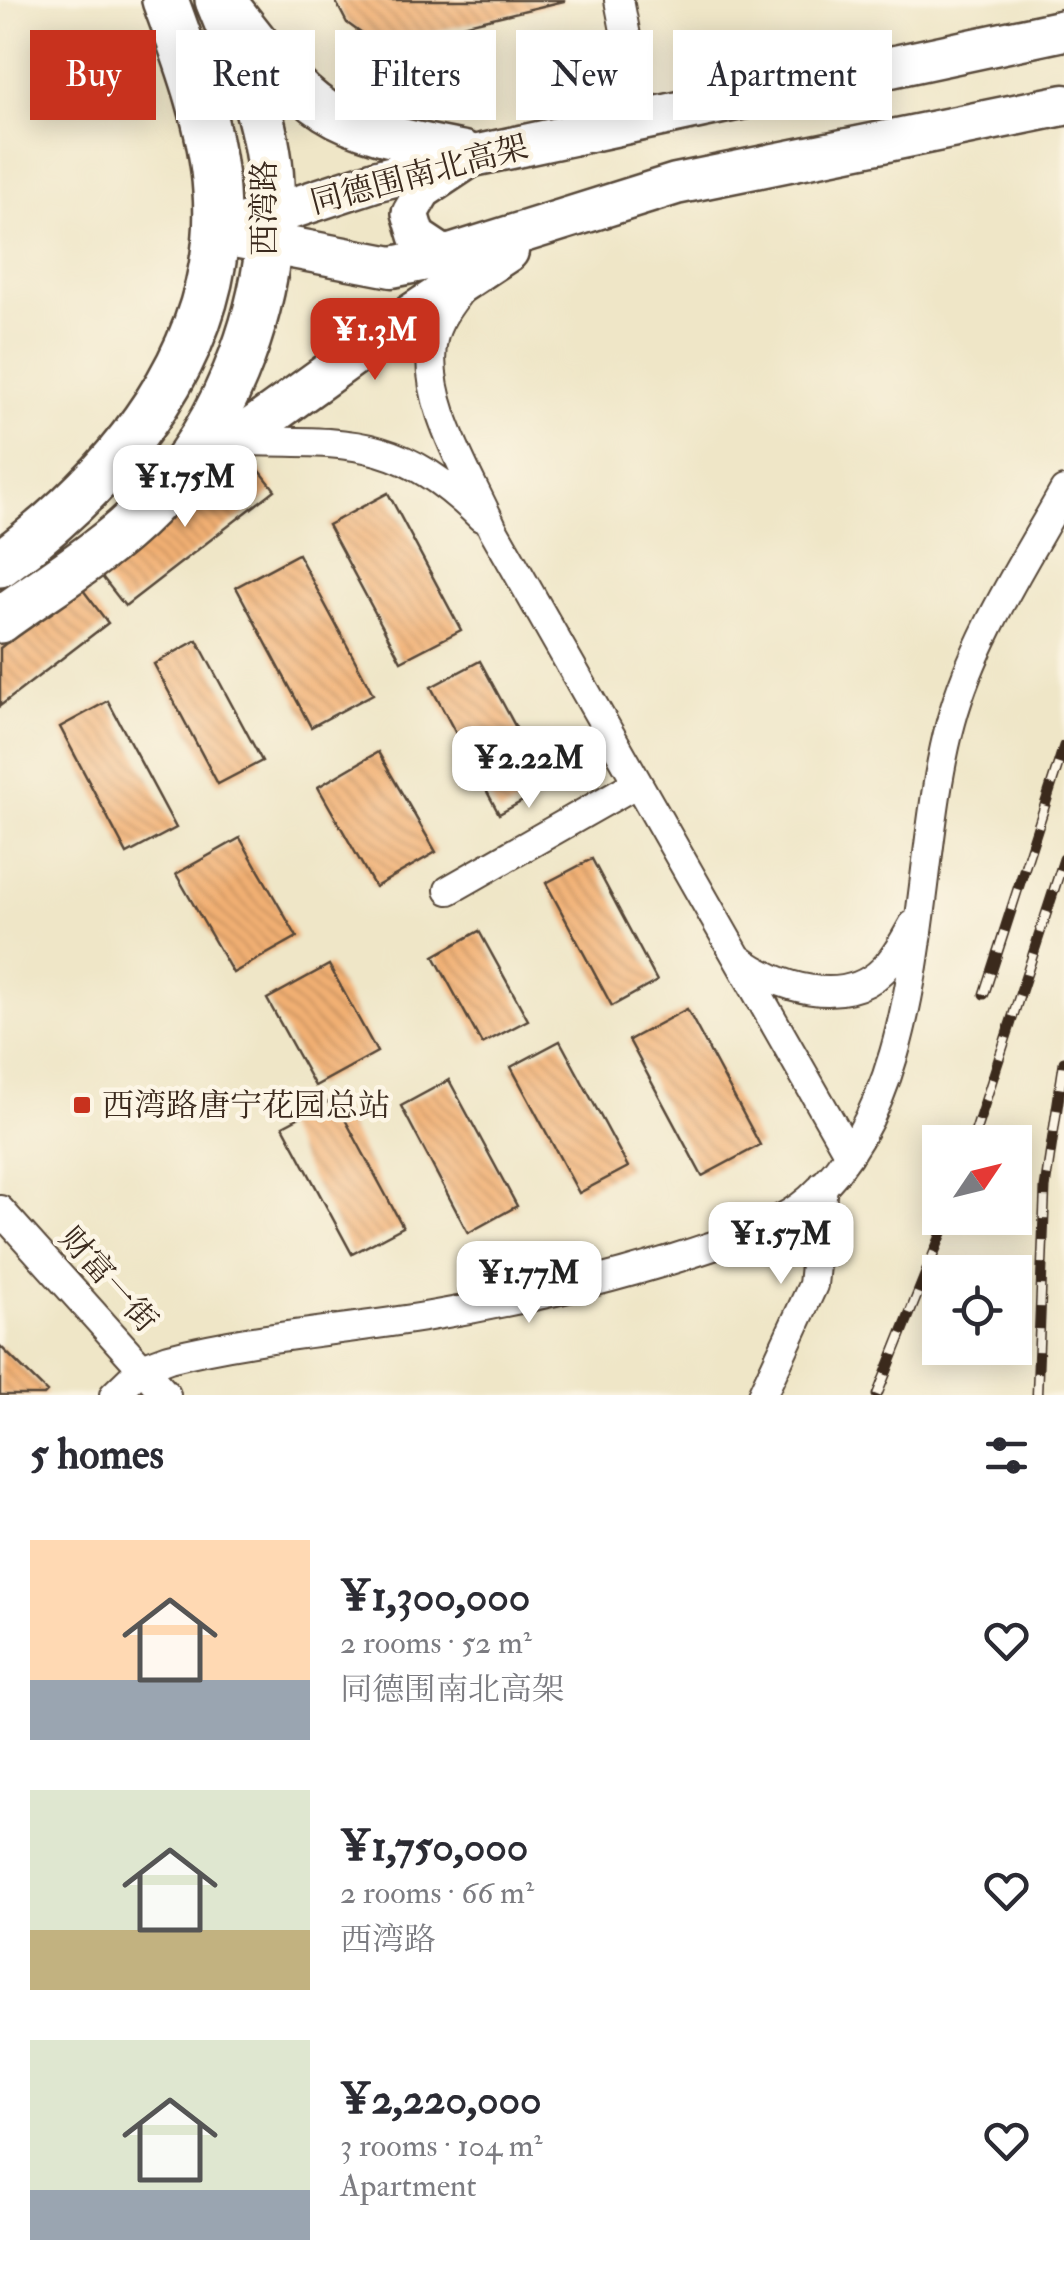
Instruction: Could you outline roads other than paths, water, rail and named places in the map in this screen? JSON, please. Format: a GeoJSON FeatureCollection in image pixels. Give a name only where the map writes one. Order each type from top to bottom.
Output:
{"type":"FeatureCollection","features":[{"type":"Feature","properties":{"kind":"main road","name":"西湾路"},"geometry":{"type":"LineString","coordinates":[[0,564],[90,489],[144,422],[190,338],[216,233],[214,168],[198,98],[164,0]]}},
{"type":"Feature","properties":{"kind":"main road","name":"西湾路"},"geometry":{"type":"LineString","coordinates":[[0,620],[86,560],[156,498],[197,444],[228,389],[248,340],[269,230],[271,179],[263,137],[222,0]]}},
{"type":"Feature","properties":{"kind":"main road"},"geometry":{"type":"LineString","coordinates":[[222,0],[293,88],[336,120],[364,131],[478,155]]}},
{"type":"Feature","properties":{"kind":"main road","name":"同德围南北高架"},"geometry":{"type":"LineString","coordinates":[[653,116],[1064,30]]}},
{"type":"Feature","properties":{"kind":"main road"},"geometry":{"type":"LineString","coordinates":[[156,498],[236,441],[459,265],[559,218],[676,184],[1064,105]]}},
{"type":"Feature","properties":{"kind":"main road","name":"同德围南北高架"},"geometry":{"type":"LineString","coordinates":[[269,230],[378,180],[633,120]]}},
{"type":"Feature","properties":{"kind":"main road","name":"同德围南北高架"},"geometry":{"type":"LineString","coordinates":[[216,233],[269,230],[392,266],[459,265]]}},
{"type":"Feature","properties":{"kind":"street"},"geometry":{"type":"LineString","coordinates":[[619,0],[625,30]]}},
{"type":"Feature","properties":{"kind":"street"},"geometry":{"type":"LineString","coordinates":[[478,155],[412,203],[410,213],[418,236],[459,265],[433,340],[432,375],[451,435],[493,529],[849,1154]]}},
{"type":"Feature","properties":{"kind":"street"},"geometry":{"type":"LineString","coordinates":[[236,441],[376,447],[411,460],[458,495],[493,529]]}},
{"type":"Feature","properties":{"kind":"street"},"geometry":{"type":"LineString","coordinates":[[114,1395],[142,1368],[195,1351],[427,1317],[632,1272],[777,1222],[823,1185],[849,1154],[876,1100],[898,1035],[910,988],[940,764],[952,716],[1000,604],[1064,492]]}},
{"type":"Feature","properties":{"kind":"street"},"geometry":{"type":"LineString","coordinates":[[448,890],[637,784]]}},
{"type":"Feature","properties":{"kind":"street"},"geometry":{"type":"LineString","coordinates":[[734,955],[782,985],[836,990],[862,984],[895,956],[921,910]]}},
{"type":"Feature","properties":{"kind":"street"},"geometry":{"type":"LineString","coordinates":[[762,1395],[813,1285],[823,1185]]}},
{"type":"Feature","properties":{"kind":"street","name":"财富一街"},"geometry":{"type":"LineString","coordinates":[[0,1210],[166,1395]]}},
{"type":"Feature","properties":{"kind":"railway"},"geometry":{"type":"LineString","coordinates":[[984,994],[1064,746]]}},
{"type":"Feature","properties":{"kind":"railway"},"geometry":{"type":"LineString","coordinates":[[978,1125],[1064,859]]}},
{"type":"Feature","properties":{"kind":"railway"},"geometry":{"type":"LineString","coordinates":[[1037,1395],[1045,1188],[1064,1062]]}},
{"type":"Feature","properties":{"kind":"railway"},"geometry":{"type":"LineString","coordinates":[[877,1395],[941,1235]]}},
{"type":"Feature","properties":{"kind":"place","name":"西湾路唐宁花园总站"},"geometry":{"type":"Point","coordinates":[82,1105]}}]}
